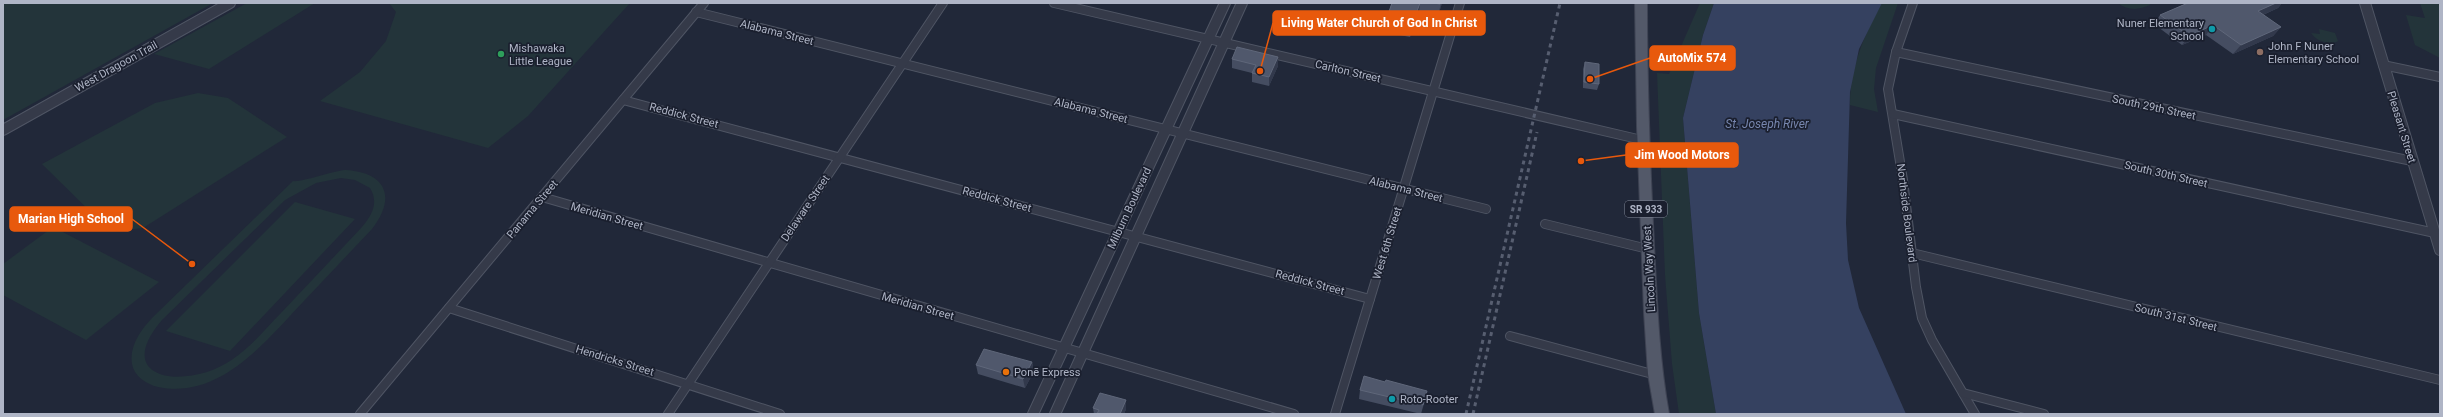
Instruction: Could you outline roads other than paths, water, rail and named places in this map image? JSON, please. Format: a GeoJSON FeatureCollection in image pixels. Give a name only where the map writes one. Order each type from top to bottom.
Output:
{"type":"FeatureCollection","features":[{"type":"Feature","properties":{"kind":"main road","name":"Lincoln Way West"},"geometry":{"type":"LineString","coordinates":[[1640,3],[1642,140],[1656,375],[1662,414]]}},
{"type":"Feature","properties":{"kind":"street","name":"West Dragoon Trail"},"geometry":{"type":"LineString","coordinates":[[3,130],[230,3]]}},
{"type":"Feature","properties":{"kind":"street","name":"Panama Street"},"geometry":{"type":"LineString","coordinates":[[360,414],[704,3]]}},
{"type":"Feature","properties":{"kind":"street","name":"Delaware Street"},"geometry":{"type":"LineString","coordinates":[[668,414],[943,3]]}},
{"type":"Feature","properties":{"kind":"street","name":"Carlton Street"},"geometry":{"type":"LineString","coordinates":[[1054,3],[1642,140]]}},
{"type":"Feature","properties":{"kind":"street","name":"Milburn Boulevard"},"geometry":{"type":"LineString","coordinates":[[1033,414],[1225,3]]}},
{"type":"Feature","properties":{"kind":"street","name":"Milburn Boulevard"},"geometry":{"type":"LineString","coordinates":[[1055,414],[1242,3]]}},
{"type":"Feature","properties":{"kind":"street","name":"West 6th Street"},"geometry":{"type":"LineString","coordinates":[[1335,414],[1460,3]]}},
{"type":"Feature","properties":{"kind":"street","name":"Northside Boulevard"},"geometry":{"type":"LineString","coordinates":[[1913,3],[1896,52],[1888,89],[1912,253],[1922,318],[1938,352],[1975,414]]}},
{"type":"Feature","properties":{"kind":"street","name":"Pleasant Street"},"geometry":{"type":"LineString","coordinates":[[2365,3],[2412,161],[2438,233],[2440,250]]}},
{"type":"Feature","properties":{"kind":"street","name":"Alabama Street"},"geometry":{"type":"LineString","coordinates":[[696,12],[1486,209]]}},
{"type":"Feature","properties":{"kind":"street","name":"South 29th Street"},"geometry":{"type":"LineString","coordinates":[[1896,52],[2412,161]]}},
{"type":"Feature","properties":{"kind":"street"},"geometry":{"type":"LineString","coordinates":[[2384,65],[2440,76]]}},
{"type":"Feature","properties":{"kind":"street","name":"Reddick Street"},"geometry":{"type":"LineString","coordinates":[[623,100],[1370,299]]}},
{"type":"Feature","properties":{"kind":"street","name":"South 30th Street"},"geometry":{"type":"LineString","coordinates":[[1892,114],[2438,233]]}},
{"type":"Feature","properties":{"kind":"street","name":"Meridian Street"},"geometry":{"type":"LineString","coordinates":[[542,197],[1294,414]]}},
{"type":"Feature","properties":{"kind":"street"},"geometry":{"type":"LineString","coordinates":[[1545,224],[1648,249]]}},
{"type":"Feature","properties":{"kind":"street","name":"South 31st Street"},"geometry":{"type":"LineString","coordinates":[[1912,253],[2440,380]]}},
{"type":"Feature","properties":{"kind":"street","name":"Hendricks Street"},"geometry":{"type":"LineString","coordinates":[[449,308],[780,414]]}},
{"type":"Feature","properties":{"kind":"street"},"geometry":{"type":"LineString","coordinates":[[1510,336],[1656,375]]}},
{"type":"Feature","properties":{"kind":"street"},"geometry":{"type":"LineString","coordinates":[[1963,393],[2044,414]]}},
{"type":"Feature","properties":{"kind":"water","name":"St. Joseph River"},"geometry":{"type":"Polygon","coordinates":[[[1714,3],[1882,3],[1859,49],[1850,92],[1846,223],[1848,260],[1859,308],[1906,414],[1716,414],[1699,313],[1683,118],[1703,35],[1714,3]]]}},
{"type":"Feature","properties":{"kind":"railway"},"geometry":{"type":"LineString","coordinates":[[1466,414],[1560,3]]}},
{"type":"Feature","properties":{"kind":"railway"},"geometry":{"type":"LineString","coordinates":[[1473,414],[1537,132]]}},
{"type":"Feature","properties":{"kind":"place","name":"Nuner Elementary School"},"geometry":{"type":"Point","coordinates":[2212,29]}},
{"type":"Feature","properties":{"kind":"place","name":"John F Nuner Elementary School"},"geometry":{"type":"Point","coordinates":[2260,52]}},
{"type":"Feature","properties":{"kind":"place","name":"Mishawaka Little League"},"geometry":{"type":"Point","coordinates":[501,54]}},
{"type":"Feature","properties":{"kind":"place","name":"Living Water Church of God In Christ"},"geometry":{"type":"Point","coordinates":[1260,71]}},
{"type":"Feature","properties":{"kind":"place","name":"AutoMix 574"},"geometry":{"type":"Point","coordinates":[1590,79]}},
{"type":"Feature","properties":{"kind":"place","name":"Jim Wood Motors"},"geometry":{"type":"Point","coordinates":[1581,161]}},
{"type":"Feature","properties":{"kind":"place","name":"Marian High School"},"geometry":{"type":"Point","coordinates":[192,264]}},
{"type":"Feature","properties":{"kind":"place","name":"Ponē Express"},"geometry":{"type":"Point","coordinates":[1006,372]}},
{"type":"Feature","properties":{"kind":"place","name":"Roto-Rooter"},"geometry":{"type":"Point","coordinates":[1392,399]}}]}
